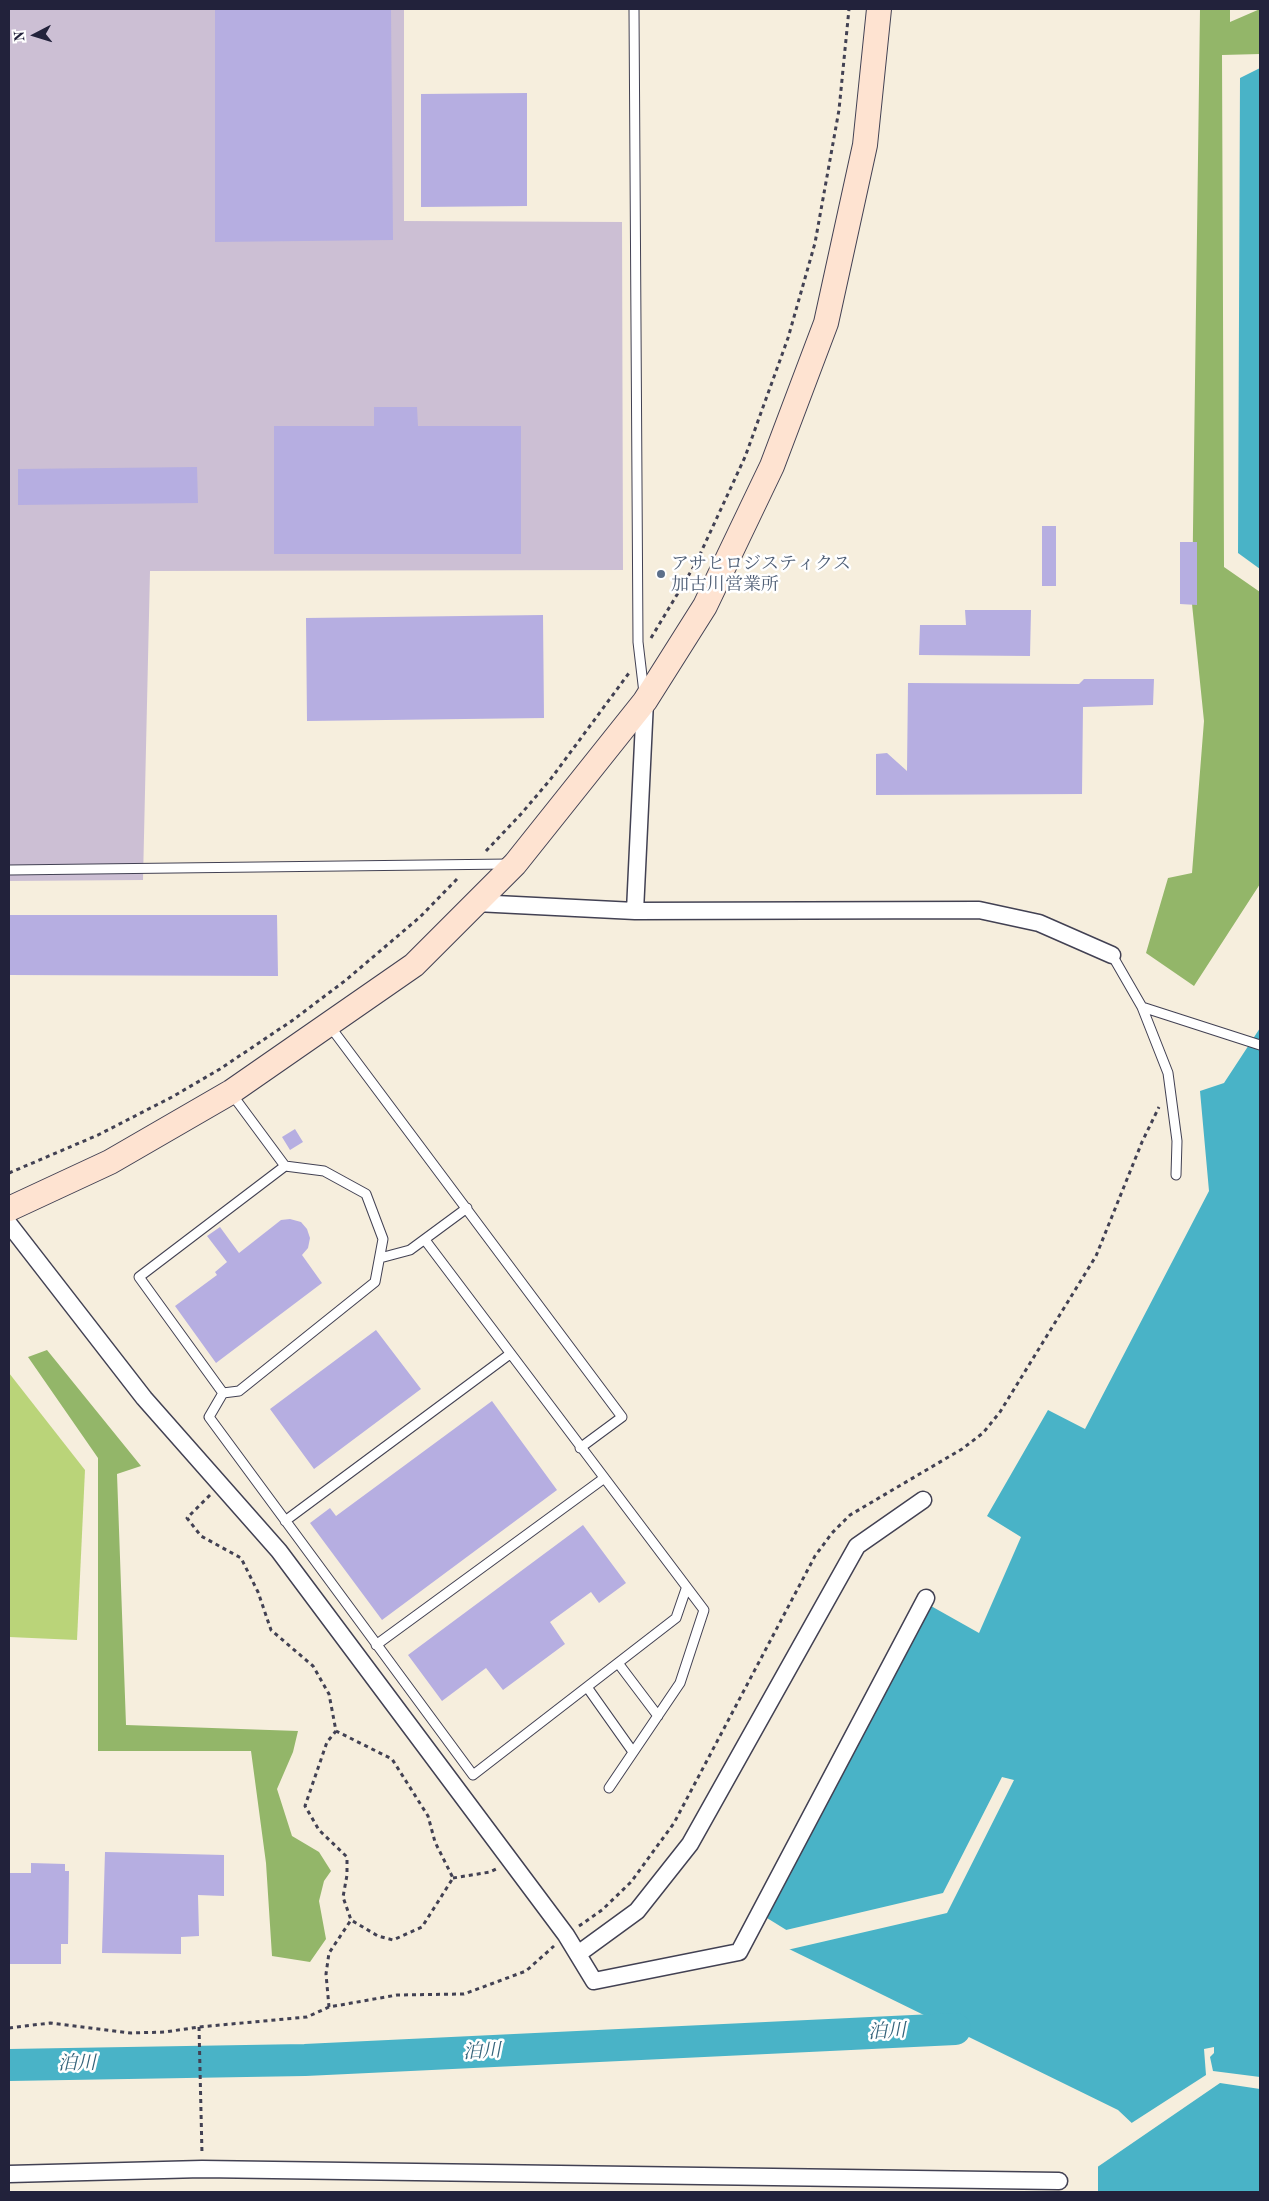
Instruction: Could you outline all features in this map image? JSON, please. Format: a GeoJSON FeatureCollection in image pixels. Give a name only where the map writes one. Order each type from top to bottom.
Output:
{"type":"FeatureCollection","features":[{"type":"Feature","properties":{"kind":"street"},"geometry":{"type":"LineString","coordinates":[[9,1209],[110,1162],[231,1092],[414,965],[515,864],[645,701],[705,606],[730,554],[772,466],[826,323],[865,145],[878,9]]}},
{"type":"Feature","properties":{"kind":"street"},"geometry":{"type":"LineString","coordinates":[[635,911],[645,701]]}},
{"type":"Feature","properties":{"kind":"street"},"geometry":{"type":"LineString","coordinates":[[476,903],[635,911],[979,910],[1039,922],[1112,955]]}},
{"type":"Feature","properties":{"kind":"street"},"geometry":{"type":"LineString","coordinates":[[9,1224],[144,1398],[279,1551],[566,1935],[594,1980],[739,1952],[926,1598]]}},
{"type":"Feature","properties":{"kind":"street"},"geometry":{"type":"LineString","coordinates":[[578,1954],[637,1910],[690,1844],[857,1546],[923,1500]]}},
{"type":"Feature","properties":{"kind":"street"},"geometry":{"type":"LineString","coordinates":[[9,2174],[202,2169],[1059,2181]]}},
{"type":"Feature","properties":{"kind":"lane"},"geometry":{"type":"LineString","coordinates":[[634,9],[638,642],[645,701]]}},
{"type":"Feature","properties":{"kind":"lane"},"geometry":{"type":"LineString","coordinates":[[9,870],[515,864]]}},
{"type":"Feature","properties":{"kind":"lane"},"geometry":{"type":"LineString","coordinates":[[1112,955],[1142,1007],[1168,1073],[1177,1141],[1176,1175]]}},
{"type":"Feature","properties":{"kind":"lane"},"geometry":{"type":"LineString","coordinates":[[1142,1007],[1260,1045]]}},
{"type":"Feature","properties":{"kind":"lane"},"geometry":{"type":"LineString","coordinates":[[329,1025],[622,1417],[580,1448]]}},
{"type":"Feature","properties":{"kind":"lane"},"geometry":{"type":"LineString","coordinates":[[231,1092],[285,1166]]}},
{"type":"Feature","properties":{"kind":"lane"},"geometry":{"type":"LineString","coordinates":[[285,1166],[324,1171],[366,1194],[384,1239],[375,1282],[239,1391],[223,1393],[139,1277],[285,1166]]}},
{"type":"Feature","properties":{"kind":"lane"},"geometry":{"type":"LineString","coordinates":[[380,1258],[410,1250],[467,1208]]}},
{"type":"Feature","properties":{"kind":"lane"},"geometry":{"type":"LineString","coordinates":[[425,1240],[686,1590],[704,1610],[680,1683],[609,1788]]}},
{"type":"Feature","properties":{"kind":"lane"},"geometry":{"type":"LineString","coordinates":[[285,1521],[510,1354]]}},
{"type":"Feature","properties":{"kind":"lane"},"geometry":{"type":"LineString","coordinates":[[223,1393],[209,1418],[473,1776],[676,1618],[686,1590]]}},
{"type":"Feature","properties":{"kind":"lane"},"geometry":{"type":"LineString","coordinates":[[376,1645],[603,1479]]}},
{"type":"Feature","properties":{"kind":"lane"},"geometry":{"type":"LineString","coordinates":[[618,1663],[658,1716]]}},
{"type":"Feature","properties":{"kind":"lane"},"geometry":{"type":"LineString","coordinates":[[587,1687],[633,1752]]}},
{"type":"Feature","properties":{"kind":"path"},"geometry":{"type":"LineString","coordinates":[[9,1173],[98,1135],[172,1097],[220,1069],[293,1020],[346,980],[420,918],[521,814],[550,780],[640,657],[696,563],[745,457],[788,338],[815,244],[839,110],[849,9]]}},
{"type":"Feature","properties":{"kind":"path"},"geometry":{"type":"LineString","coordinates":[[221,1484],[187,1518],[201,1536],[241,1558],[258,1592],[271,1630],[313,1666],[329,1694],[336,1731],[328,1742],[305,1806],[319,1830],[346,1857],[347,1875],[343,1897],[351,1920],[378,1936],[393,1940],[422,1927],[453,1878],[490,1872],[510,1861]]}},
{"type":"Feature","properties":{"kind":"path"},"geometry":{"type":"LineString","coordinates":[[336,1731],[392,1759],[428,1816],[435,1842],[453,1878]]}},
{"type":"Feature","properties":{"kind":"path"},"geometry":{"type":"LineString","coordinates":[[329,2007],[326,1974],[329,1953],[351,1920]]}},
{"type":"Feature","properties":{"kind":"path"},"geometry":{"type":"LineString","coordinates":[[9,2028],[50,2023],[131,2033],[165,2032],[307,2017],[329,2007],[397,1995],[464,1994],[526,1971],[566,1935]]}},
{"type":"Feature","properties":{"kind":"path"},"geometry":{"type":"LineString","coordinates":[[199,2027],[202,2169]]}},
{"type":"Feature","properties":{"kind":"shaded area"},"geometry":{"type":"Polygon","coordinates":[[[9,9],[404,9],[404,221],[622,222],[623,570],[150,571],[143,880],[9,881],[9,9]]]}},
{"type":"Feature","properties":{"kind":"green space"},"geometry":{"type":"Polygon","coordinates":[[[1200,9],[1230,9],[1230,22],[1260,9],[1260,54],[1222,55],[1224,567],[1260,592],[1260,884],[1194,986],[1146,953],[1168,878],[1192,873],[1204,721],[1192,604],[1200,9]]]}},
{"type":"Feature","properties":{"kind":"green space"},"geometry":{"type":"Polygon","coordinates":[[[47,1350],[141,1466],[117,1474],[126,1725],[298,1731],[293,1752],[277,1789],[292,1836],[319,1852],[331,1871],[324,1881],[319,1901],[326,1939],[310,1962],[272,1956],[266,1863],[251,1751],[98,1751],[98,1458],[28,1357],[47,1350]]]}},
{"type":"Feature","properties":{"kind":"green space"},"geometry":{"type":"Polygon","coordinates":[[[9,1373],[85,1470],[77,1640],[9,1637],[9,1373]]]}},
{"type":"Feature","properties":{"kind":"water"},"geometry":{"type":"Polygon","coordinates":[[[1260,68],[1260,569],[1238,553],[1240,78],[1260,68]]]}},
{"type":"Feature","properties":{"kind":"water"},"geometry":{"type":"Polygon","coordinates":[[[1260,1028],[1260,2192],[1098,2192],[1098,2162],[1136,2127],[1118,2110],[789,1949],[788,1931],[767,1918],[931,1606],[979,1633],[1021,1537],[987,1516],[1048,1410],[1085,1429],[1209,1191],[1200,1091],[1224,1083],[1260,1028]]]}},
{"type":"Feature","properties":{"kind":"pier"},"geometry":{"type":"Polygon","coordinates":[[[1002,1777],[1014,1780],[947,1913],[787,1950],[786,1930],[943,1893],[1002,1777]]]}},
{"type":"Feature","properties":{"kind":"pier"},"geometry":{"type":"Polygon","coordinates":[[[1214,2047],[1214,2053],[1210,2057],[1213,2071],[1260,2077],[1260,2089],[1220,2083],[1096,2168],[1096,2152],[1133,2126],[1130,2124],[1206,2075],[1204,2049],[1214,2047]]]}},
{"type":"Feature","properties":{"kind":"building"},"geometry":{"type":"Polygon","coordinates":[[[215,9],[391,9],[393,240],[215,242],[215,9]]]}},
{"type":"Feature","properties":{"kind":"building"},"geometry":{"type":"Polygon","coordinates":[[[527,93],[527,206],[421,207],[421,94],[527,93]]]}},
{"type":"Feature","properties":{"kind":"building"},"geometry":{"type":"Polygon","coordinates":[[[374,407],[417,407],[418,426],[521,426],[521,554],[274,554],[274,426],[374,426],[374,407]]]}},
{"type":"Feature","properties":{"kind":"building"},"geometry":{"type":"Polygon","coordinates":[[[197,467],[198,503],[18,505],[18,469],[197,467]]]}},
{"type":"Feature","properties":{"kind":"building"},"geometry":{"type":"Polygon","coordinates":[[[1042,526],[1056,526],[1056,586],[1042,586],[1042,526]]]}},
{"type":"Feature","properties":{"kind":"building"},"geometry":{"type":"Polygon","coordinates":[[[1180,542],[1197,542],[1197,605],[1180,604],[1180,542]]]}},
{"type":"Feature","properties":{"kind":"building"},"geometry":{"type":"Polygon","coordinates":[[[965,610],[1031,610],[1030,656],[919,655],[920,625],[966,625],[965,610]]]}},
{"type":"Feature","properties":{"kind":"building"},"geometry":{"type":"Polygon","coordinates":[[[543,615],[544,718],[307,721],[306,618],[543,615]]]}},
{"type":"Feature","properties":{"kind":"building"},"geometry":{"type":"Polygon","coordinates":[[[1084,679],[1154,679],[1153,705],[1083,707],[1082,794],[876,795],[876,754],[887,753],[907,771],[908,683],[1079,684],[1084,679]]]}},
{"type":"Feature","properties":{"kind":"building"},"geometry":{"type":"Polygon","coordinates":[[[9,915],[277,915],[278,976],[9,975],[9,915]]]}},
{"type":"Feature","properties":{"kind":"building"},"geometry":{"type":"Polygon","coordinates":[[[295,1129],[303,1142],[290,1150],[282,1137],[295,1129]]]}},
{"type":"Feature","properties":{"kind":"building"},"geometry":{"type":"Polygon","coordinates":[[[290,1219],[301,1222],[307,1229],[310,1238],[308,1248],[302,1255],[322,1283],[216,1363],[175,1306],[217,1275],[215,1272],[227,1262],[207,1236],[220,1227],[239,1253],[281,1220],[290,1219]]]}},
{"type":"Feature","properties":{"kind":"building"},"geometry":{"type":"Polygon","coordinates":[[[376,1330],[421,1389],[314,1469],[270,1409],[376,1330]]]}},
{"type":"Feature","properties":{"kind":"building"},"geometry":{"type":"Polygon","coordinates":[[[492,1401],[557,1490],[382,1620],[310,1523],[330,1508],[336,1516],[492,1401]]]}},
{"type":"Feature","properties":{"kind":"building"},"geometry":{"type":"Polygon","coordinates":[[[583,1525],[626,1583],[599,1603],[591,1592],[550,1622],[565,1644],[503,1690],[486,1668],[442,1701],[408,1655],[583,1525]]]}},
{"type":"Feature","properties":{"kind":"building"},"geometry":{"type":"Polygon","coordinates":[[[105,1852],[224,1855],[224,1896],[198,1895],[199,1936],[181,1937],[181,1954],[102,1953],[105,1852]]]}},
{"type":"Feature","properties":{"kind":"building"},"geometry":{"type":"Polygon","coordinates":[[[31,1863],[65,1864],[65,1871],[69,1871],[68,1944],[61,1944],[61,1964],[9,1964],[9,1873],[31,1873],[31,1863]]]}},
{"type":"Feature","properties":{"kind":"waterway","name":"泊川"},"geometry":{"type":"LineString","coordinates":[[9,2065],[305,2060],[955,2029]]}},
{"type":"Feature","properties":{"kind":"place","name":"アサヒロジスティクス 加古川営業所"},"geometry":{"type":"Point","coordinates":[661,574]}}]}
